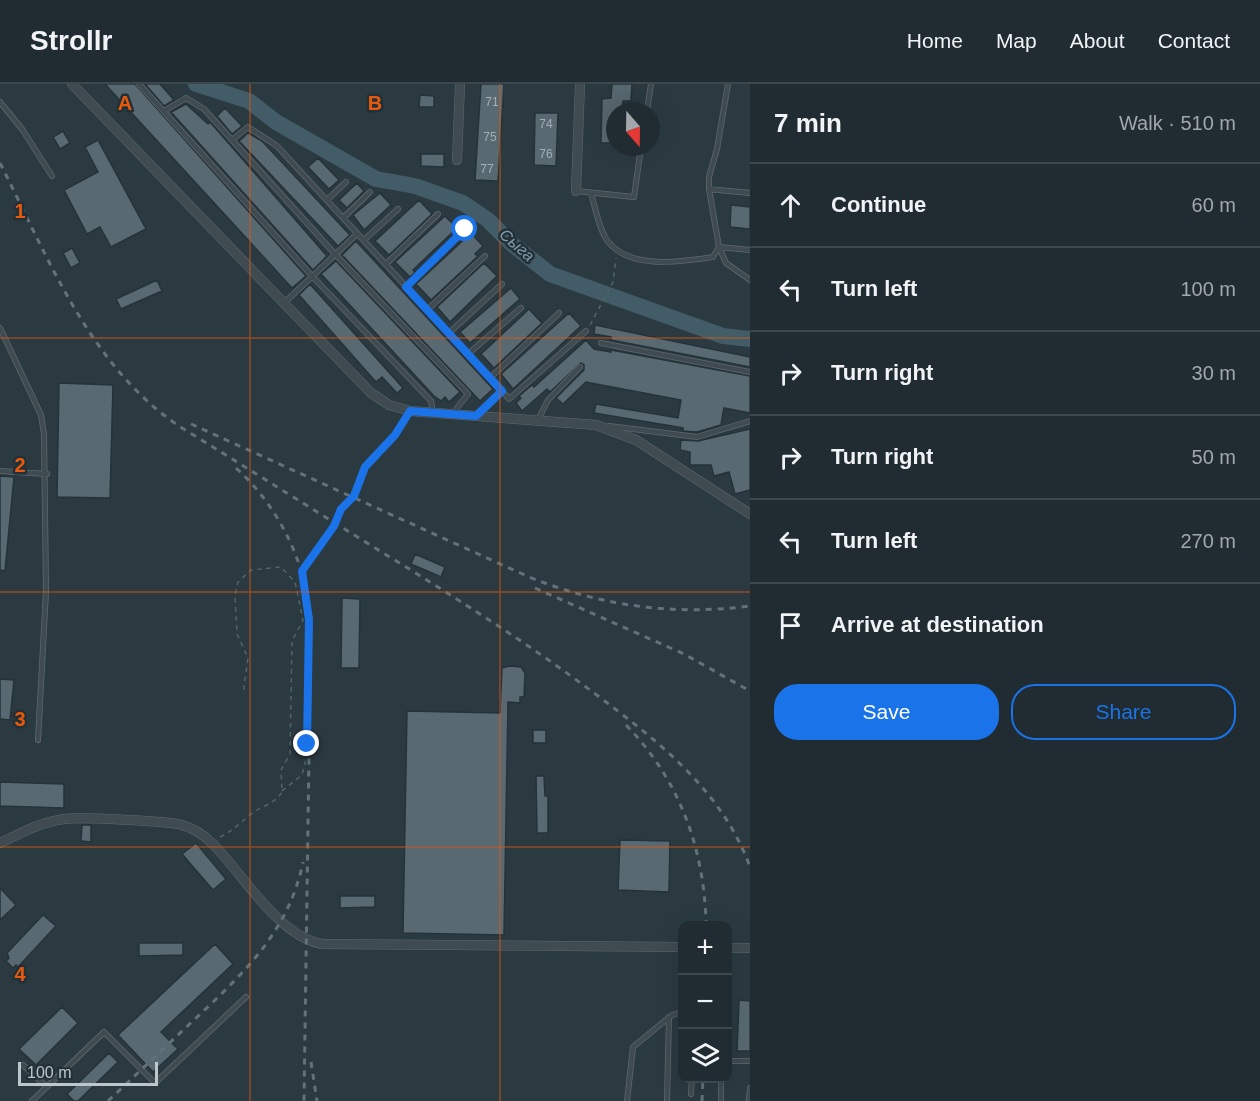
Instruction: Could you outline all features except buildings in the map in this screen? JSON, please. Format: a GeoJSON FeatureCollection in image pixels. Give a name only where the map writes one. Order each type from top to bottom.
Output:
{"type":"FeatureCollection","features":[{"type":"Feature","properties":{"kind":"street"},"geometry":{"type":"LineString","coordinates":[[72,84],[283,304],[371,393],[389,405],[410,411],[596,425],[636,440],[750,514]]}},
{"type":"Feature","properties":{"kind":"street"},"geometry":{"type":"LineString","coordinates":[[457,160],[460,84]]}},
{"type":"Feature","properties":{"kind":"street"},"geometry":{"type":"LineString","coordinates":[[576,191],[580,84]]}},
{"type":"Feature","properties":{"kind":"street"},"geometry":{"type":"LineString","coordinates":[[0,843],[38,826],[65,819],[181,824],[212,843],[276,915],[302,938],[314,942],[678,947]]}},
{"type":"Feature","properties":{"kind":"street"},"geometry":{"type":"LineString","coordinates":[[732,948],[750,948]]}},
{"type":"Feature","properties":{"kind":"lane"},"geometry":{"type":"LineString","coordinates":[[139,84],[312,276],[431,401],[432,412]]}},
{"type":"Feature","properties":{"kind":"lane"},"geometry":{"type":"LineString","coordinates":[[648,102],[651,84]]}},
{"type":"Feature","properties":{"kind":"lane"},"geometry":{"type":"LineString","coordinates":[[728,84],[717,149],[709,177],[709,189],[719,247],[726,263],[750,280]]}},
{"type":"Feature","properties":{"kind":"lane"},"geometry":{"type":"LineString","coordinates":[[164,111],[186,98],[194,102],[232,140],[335,254],[468,394],[452,414]]}},
{"type":"Feature","properties":{"kind":"lane"},"geometry":{"type":"LineString","coordinates":[[0,102],[22,129],[52,176]]}},
{"type":"Feature","properties":{"kind":"lane"},"geometry":{"type":"LineString","coordinates":[[232,140],[248,127],[259,132],[277,146],[509,399],[586,331]]}},
{"type":"Feature","properties":{"kind":"lane"},"geometry":{"type":"LineString","coordinates":[[576,191],[634,197],[640,156]]}},
{"type":"Feature","properties":{"kind":"lane"},"geometry":{"type":"LineString","coordinates":[[327,200],[346,182]]}},
{"type":"Feature","properties":{"kind":"lane"},"geometry":{"type":"LineString","coordinates":[[709,189],[750,193]]}},
{"type":"Feature","properties":{"kind":"lane"},"geometry":{"type":"LineString","coordinates":[[343,218],[370,192]]}},
{"type":"Feature","properties":{"kind":"lane"},"geometry":{"type":"LineString","coordinates":[[591,193],[605,237],[616,251],[644,260],[681,262],[713,257],[719,247]]}},
{"type":"Feature","properties":{"kind":"lane"},"geometry":{"type":"LineString","coordinates":[[364,240],[398,209]]}},
{"type":"Feature","properties":{"kind":"lane"},"geometry":{"type":"LineString","coordinates":[[386,264],[438,214]]}},
{"type":"Feature","properties":{"kind":"lane"},"geometry":{"type":"LineString","coordinates":[[406,287],[465,229]]}},
{"type":"Feature","properties":{"kind":"lane"},"geometry":{"type":"LineString","coordinates":[[283,304],[357,234]]}},
{"type":"Feature","properties":{"kind":"lane"},"geometry":{"type":"LineString","coordinates":[[719,247],[750,250]]}},
{"type":"Feature","properties":{"kind":"lane"},"geometry":{"type":"LineString","coordinates":[[427,310],[484,256]]}},
{"type":"Feature","properties":{"kind":"lane"},"geometry":{"type":"LineString","coordinates":[[448,333],[502,284]]}},
{"type":"Feature","properties":{"kind":"lane"},"geometry":{"type":"LineString","coordinates":[[468,354],[521,308]]}},
{"type":"Feature","properties":{"kind":"lane"},"geometry":{"type":"LineString","coordinates":[[490,378],[559,313]]}},
{"type":"Feature","properties":{"kind":"lane"},"geometry":{"type":"LineString","coordinates":[[0,328],[41,415],[46,474],[46,591],[38,740]]}},
{"type":"Feature","properties":{"kind":"lane"},"geometry":{"type":"LineString","coordinates":[[601,343],[750,372]]}},
{"type":"Feature","properties":{"kind":"lane"},"geometry":{"type":"LineString","coordinates":[[538,420],[548,400],[580,367]]}},
{"type":"Feature","properties":{"kind":"lane"},"geometry":{"type":"LineString","coordinates":[[476,416],[502,391]]}},
{"type":"Feature","properties":{"kind":"lane"},"geometry":{"type":"LineString","coordinates":[[596,425],[698,437],[750,421]]}},
{"type":"Feature","properties":{"kind":"lane"},"geometry":{"type":"LineString","coordinates":[[0,471],[46,474]]}},
{"type":"Feature","properties":{"kind":"lane"},"geometry":{"type":"LineString","coordinates":[[32,1101],[104,1032],[155,1083],[246,997]]}},
{"type":"Feature","properties":{"kind":"lane"},"geometry":{"type":"LineString","coordinates":[[627,1101],[633,1047],[669,1017],[678,1014]]}},
{"type":"Feature","properties":{"kind":"lane"},"geometry":{"type":"LineString","coordinates":[[667,1101],[669,1017]]}},
{"type":"Feature","properties":{"kind":"lane"},"geometry":{"type":"LineString","coordinates":[[732,1060],[750,1061]]}},
{"type":"Feature","properties":{"kind":"lane"},"geometry":{"type":"LineString","coordinates":[[23,1065],[47,1087]]}},
{"type":"Feature","properties":{"kind":"lane"},"geometry":{"type":"LineString","coordinates":[[691,1094],[692,1083]]}},
{"type":"Feature","properties":{"kind":"lane"},"geometry":{"type":"LineString","coordinates":[[721,1101],[722,1083]]}},
{"type":"Feature","properties":{"kind":"lane"},"geometry":{"type":"LineString","coordinates":[[749,1101],[750,1088]]}},
{"type":"Feature","properties":{"kind":"path"},"geometry":{"type":"LineString","coordinates":[[586,331],[613,282],[616,251]]}},
{"type":"Feature","properties":{"kind":"path"},"geometry":{"type":"LineString","coordinates":[[212,843],[240,826],[249,815],[273,801],[302,775],[306,759],[309,620],[302,571],[334,526],[341,509],[354,496],[365,467],[395,435],[410,411]]}},
{"type":"Feature","properties":{"kind":"path"},"geometry":{"type":"LineString","coordinates":[[243,694],[248,658],[237,634],[235,595],[238,582],[251,570],[281,567],[296,582],[303,616],[302,625],[292,640],[290,754],[281,770],[282,792]]}},
{"type":"Feature","properties":{"kind":"waterway","name":"Сыга"},"geometry":{"type":"LineString","coordinates":[[196,84],[249,101],[276,122],[376,179],[415,186],[463,203],[488,220],[512,244],[550,274],[723,336],[750,339]]}},
{"type":"Feature","properties":{"kind":"railway"},"geometry":{"type":"LineString","coordinates":[[0,163],[74,308],[97,343],[150,403],[182,428],[506,631],[625,716],[669,753],[707,793],[738,840],[750,867]]}},
{"type":"Feature","properties":{"kind":"railway"},"geometry":{"type":"LineString","coordinates":[[191,424],[529,577],[556,587],[611,602],[666,609],[694,610],[750,606]]}},
{"type":"Feature","properties":{"kind":"railway"},"geometry":{"type":"LineString","coordinates":[[236,468],[265,500],[287,536],[303,576],[311,618],[304,1101]]}},
{"type":"Feature","properties":{"kind":"railway"},"geometry":{"type":"LineString","coordinates":[[535,588],[684,654],[750,691]]}},
{"type":"Feature","properties":{"kind":"railway"},"geometry":{"type":"LineString","coordinates":[[626,725],[661,768],[685,817],[701,870],[706,921]]}},
{"type":"Feature","properties":{"kind":"railway"},"geometry":{"type":"LineString","coordinates":[[108,1101],[231,985],[262,949],[276,930],[287,909],[303,862]]}},
{"type":"Feature","properties":{"kind":"railway"},"geometry":{"type":"LineString","coordinates":[[311,1062],[317,1101]]}},
{"type":"Feature","properties":{"kind":"railway"},"geometry":{"type":"LineString","coordinates":[[702,1101],[703,1083]]}},
{"type":"Feature","properties":{"kind":"route"},"geometry":{"type":"LineString","coordinates":[[307,744],[309,620],[302,571],[327,532],[334,526],[338,513],[354,496],[358,479],[365,467],[401,428],[410,411],[476,416],[502,391],[406,287],[465,229]]}}]}
